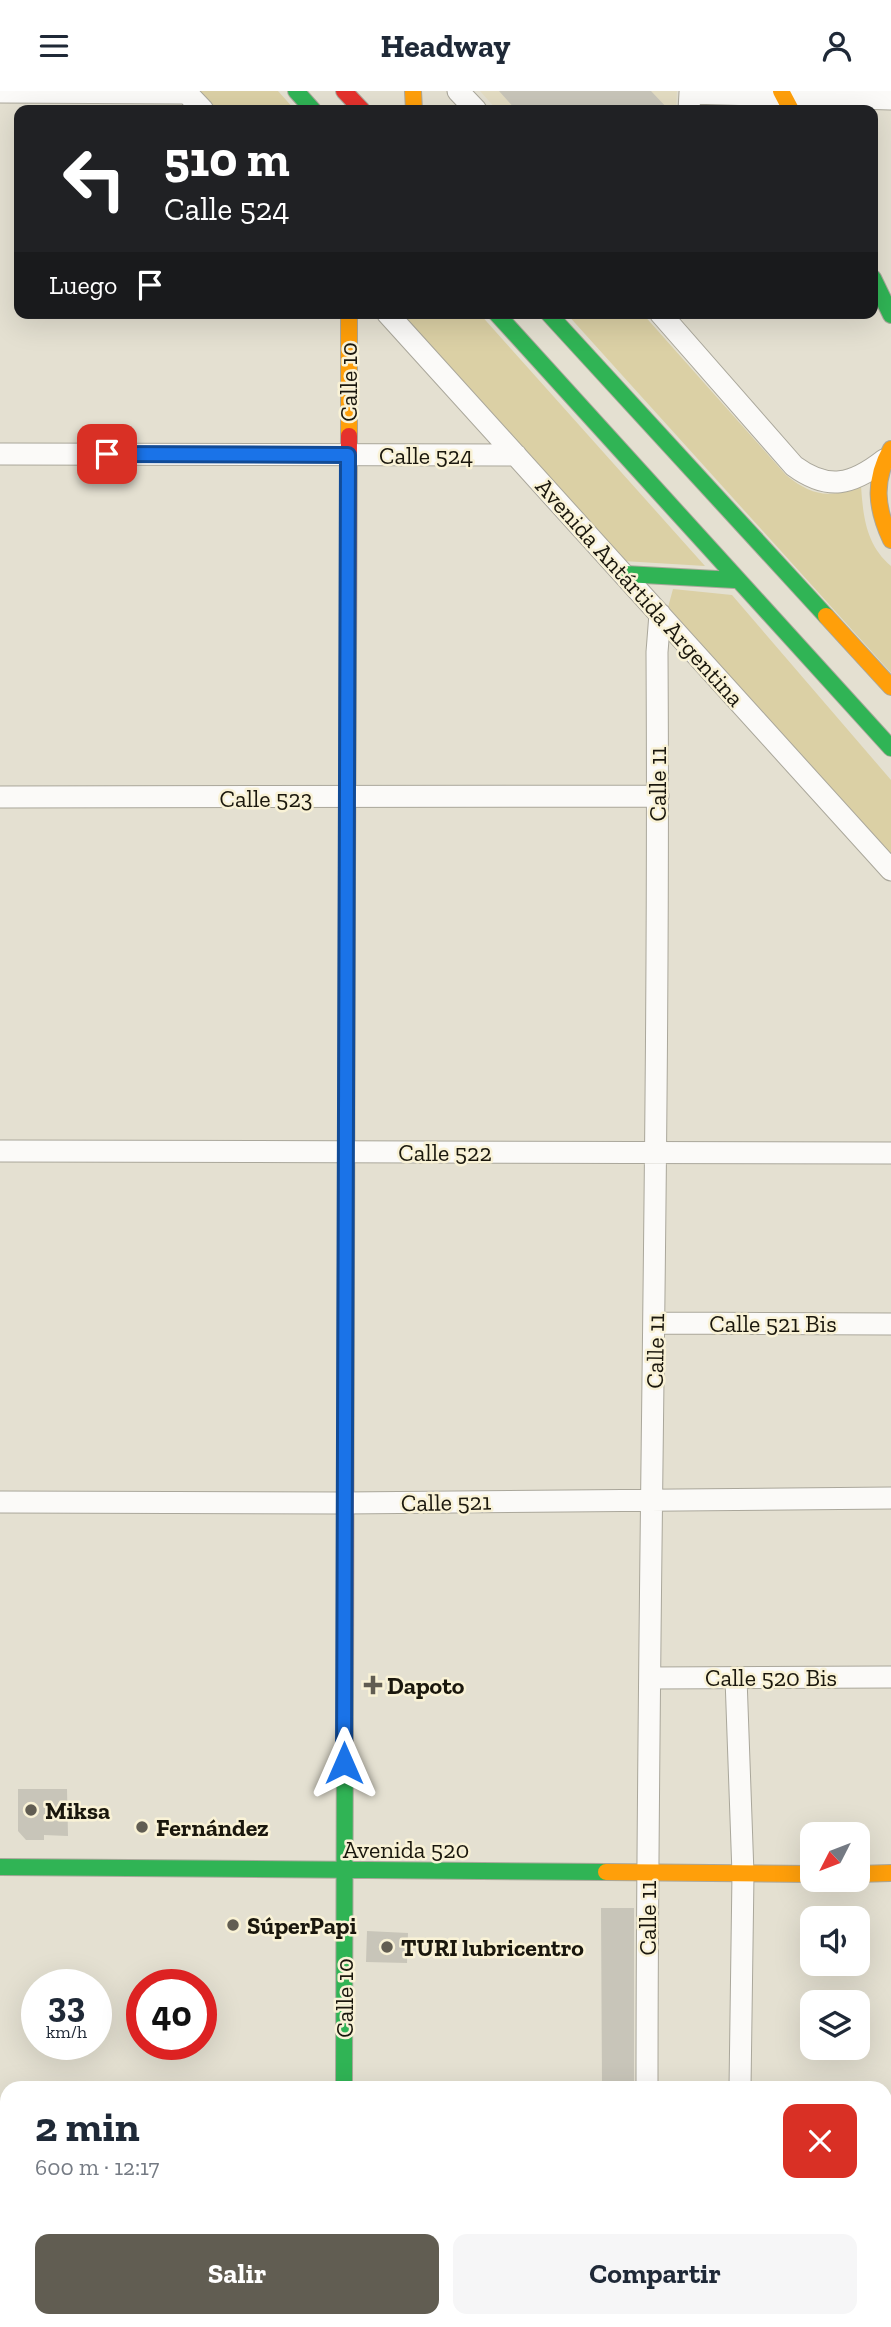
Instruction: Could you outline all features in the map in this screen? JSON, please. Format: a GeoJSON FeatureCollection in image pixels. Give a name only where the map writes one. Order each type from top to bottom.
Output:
{"type":"FeatureCollection","features":[{"type":"Feature","properties":{"kind":"main road"},"geometry":{"type":"LineString","coordinates":[[296,91],[309,105]]}},
{"type":"Feature","properties":{"kind":"main road"},"geometry":{"type":"LineString","coordinates":[[345,91],[358,105]]}},
{"type":"Feature","properties":{"kind":"main road"},"geometry":{"type":"LineString","coordinates":[[878,288],[891,314]]}},
{"type":"Feature","properties":{"kind":"main road","name":"Calle 10"},"geometry":{"type":"LineString","coordinates":[[344,2081],[349,319]]}},
{"type":"Feature","properties":{"kind":"main road"},"geometry":{"type":"LineString","coordinates":[[501,319],[735,580],[891,748]]}},
{"type":"Feature","properties":{"kind":"main road"},"geometry":{"type":"LineString","coordinates":[[554,319],[891,687]]}},
{"type":"Feature","properties":{"kind":"main road"},"geometry":{"type":"LineString","coordinates":[[888,454],[876,489],[879,519],[891,540]]}},
{"type":"Feature","properties":{"kind":"main road"},"geometry":{"type":"LineString","coordinates":[[625,574],[735,580]]}},
{"type":"Feature","properties":{"kind":"main road","name":"Avenida 520"},"geometry":{"type":"LineString","coordinates":[[0,1867],[800,1874]]}},
{"type":"Feature","properties":{"kind":"main road"},"geometry":{"type":"LineString","coordinates":[[870,1874],[891,1873]]}},
{"type":"Feature","properties":{"kind":"street"},"geometry":{"type":"LineString","coordinates":[[458,91],[471,105]]}},
{"type":"Feature","properties":{"kind":"street"},"geometry":{"type":"LineString","coordinates":[[0,92],[186,92],[198,105]]}},
{"type":"Feature","properties":{"kind":"street"},"geometry":{"type":"LineString","coordinates":[[690,101],[891,99]]}},
{"type":"Feature","properties":{"kind":"street","name":"Avenida Antártida Argentina"},"geometry":{"type":"LineString","coordinates":[[392,319],[891,870]]}},
{"type":"Feature","properties":{"kind":"street"},"geometry":{"type":"LineString","coordinates":[[669,319],[794,466],[810,478],[827,483],[865,475],[888,454]]}},
{"type":"Feature","properties":{"kind":"street","name":"Calle 524"},"geometry":{"type":"LineString","coordinates":[[0,454],[516,455]]}},
{"type":"Feature","properties":{"kind":"street","name":"Calle 11"},"geometry":{"type":"LineString","coordinates":[[647,2081],[647,1874],[655,1322],[657,652],[660,614]]}},
{"type":"Feature","properties":{"kind":"street","name":"Calle 523"},"geometry":{"type":"LineString","coordinates":[[0,797],[658,796]]}},
{"type":"Feature","properties":{"kind":"street","name":"Calle 522"},"geometry":{"type":"LineString","coordinates":[[0,1151],[891,1153]]}},
{"type":"Feature","properties":{"kind":"street","name":"Calle 521 Bis"},"geometry":{"type":"LineString","coordinates":[[655,1322],[891,1324]]}},
{"type":"Feature","properties":{"kind":"street","name":"Calle 521"},"geometry":{"type":"LineString","coordinates":[[0,1502],[344,1503],[891,1498]]}},
{"type":"Feature","properties":{"kind":"street","name":"Calle 520 Bis"},"geometry":{"type":"LineString","coordinates":[[651,1678],[891,1677]]}},
{"type":"Feature","properties":{"kind":"street"},"geometry":{"type":"LineString","coordinates":[[736,1678],[743,1874],[740,2081]]}},
{"type":"Feature","properties":{"kind":"shaded area"},"geometry":{"type":"Polygon","coordinates":[[[199,91],[278,91],[291,105],[212,105],[199,91]]]}},
{"type":"Feature","properties":{"kind":"shaded area"},"geometry":{"type":"Polygon","coordinates":[[[480,91],[677,91],[676,105],[493,105],[480,91]]]}},
{"type":"Feature","properties":{"kind":"shaded area"},"geometry":{"type":"Polygon","coordinates":[[[406,319],[484,319],[705,566],[623,561],[406,319]]]}},
{"type":"Feature","properties":{"kind":"shaded area"},"geometry":{"type":"Polygon","coordinates":[[[571,319],[647,319],[786,475],[805,488],[822,493],[831,494],[861,486],[867,529],[876,549],[891,566],[891,673],[571,319]]]}},
{"type":"Feature","properties":{"kind":"shaded area"},"geometry":{"type":"Polygon","coordinates":[[[673,589],[732,595],[891,780],[891,866],[667,611],[673,589]]]}},
{"type":"Feature","properties":{"kind":"building"},"geometry":{"type":"Polygon","coordinates":[[[499,91],[651,91],[664,105],[512,105],[499,91]]]}},
{"type":"Feature","properties":{"kind":"building"},"geometry":{"type":"Polygon","coordinates":[[[18,1789],[67,1789],[68,1836],[44,1835],[44,1840],[26,1840],[18,1831],[18,1789]]]}},
{"type":"Feature","properties":{"kind":"building"},"geometry":{"type":"Polygon","coordinates":[[[601,1908],[634,1908],[634,2081],[602,2081],[601,1908]]]}},
{"type":"Feature","properties":{"kind":"building","name":"TURI lubricentro"},"geometry":{"type":"Polygon","coordinates":[[[367,1931],[408,1933],[407,1963],[366,1962],[367,1931]]]}},
{"type":"Feature","properties":{"kind":"traffic: fast"},"geometry":{"type":"LineString","coordinates":[[296,91],[309,105]]}},
{"type":"Feature","properties":{"kind":"traffic: fast"},"geometry":{"type":"LineString","coordinates":[[878,288],[891,315]]}},
{"type":"Feature","properties":{"kind":"traffic: fast"},"geometry":{"type":"LineString","coordinates":[[501,319],[891,748]]}},
{"type":"Feature","properties":{"kind":"traffic: fast"},"geometry":{"type":"LineString","coordinates":[[554,319],[826,616]]}},
{"type":"Feature","properties":{"kind":"traffic: fast"},"geometry":{"type":"LineString","coordinates":[[625,574],[735,580]]}},
{"type":"Feature","properties":{"kind":"traffic: fast"},"geometry":{"type":"LineString","coordinates":[[344,2081],[345,1694]]}},
{"type":"Feature","properties":{"kind":"traffic: fast"},"geometry":{"type":"LineString","coordinates":[[0,1867],[606,1872]]}},
{"type":"Feature","properties":{"kind":"traffic: slow"},"geometry":{"type":"LineString","coordinates":[[413,91],[414,105]]}},
{"type":"Feature","properties":{"kind":"traffic: slow"},"geometry":{"type":"LineString","coordinates":[[781,91],[788,105]]}},
{"type":"Feature","properties":{"kind":"traffic: slow"},"geometry":{"type":"LineString","coordinates":[[349,319],[349,436]]}},
{"type":"Feature","properties":{"kind":"traffic: slow"},"geometry":{"type":"LineString","coordinates":[[891,449],[879,483],[882,517],[891,540]]}},
{"type":"Feature","properties":{"kind":"traffic: slow"},"geometry":{"type":"LineString","coordinates":[[826,616],[891,687]]}},
{"type":"Feature","properties":{"kind":"traffic: slow"},"geometry":{"type":"LineString","coordinates":[[346,1261],[347,868]]}},
{"type":"Feature","properties":{"kind":"traffic: slow"},"geometry":{"type":"LineString","coordinates":[[606,1872],[800,1874]]}},
{"type":"Feature","properties":{"kind":"traffic: slow"},"geometry":{"type":"LineString","coordinates":[[870,1874],[891,1873]]}},
{"type":"Feature","properties":{"kind":"traffic: jam"},"geometry":{"type":"LineString","coordinates":[[344,91],[357,105]]}},
{"type":"Feature","properties":{"kind":"traffic: jam"},"geometry":{"type":"LineString","coordinates":[[347,868],[349,436]]}},
{"type":"Feature","properties":{"kind":"traffic: jam"},"geometry":{"type":"LineString","coordinates":[[345,1694],[346,1261]]}},
{"type":"Feature","properties":{"kind":"place","name":"Dapoto"},"geometry":{"type":"Point","coordinates":[373,1685]}},
{"type":"Feature","properties":{"kind":"place","name":"Miksa"},"geometry":{"type":"Point","coordinates":[31,1810]}},
{"type":"Feature","properties":{"kind":"place","name":"Fernández"},"geometry":{"type":"Point","coordinates":[142,1827]}},
{"type":"Feature","properties":{"kind":"place","name":"SúperPapi"},"geometry":{"type":"Point","coordinates":[233,1925]}},
{"type":"Feature","properties":{"kind":"place","name":"TURI lubricentro"},"geometry":{"type":"Point","coordinates":[387,1947]}},
{"type":"Feature","properties":{"kind":"route"},"geometry":{"type":"LineString","coordinates":[[107,454],[348,455],[344,1763]]}}]}
